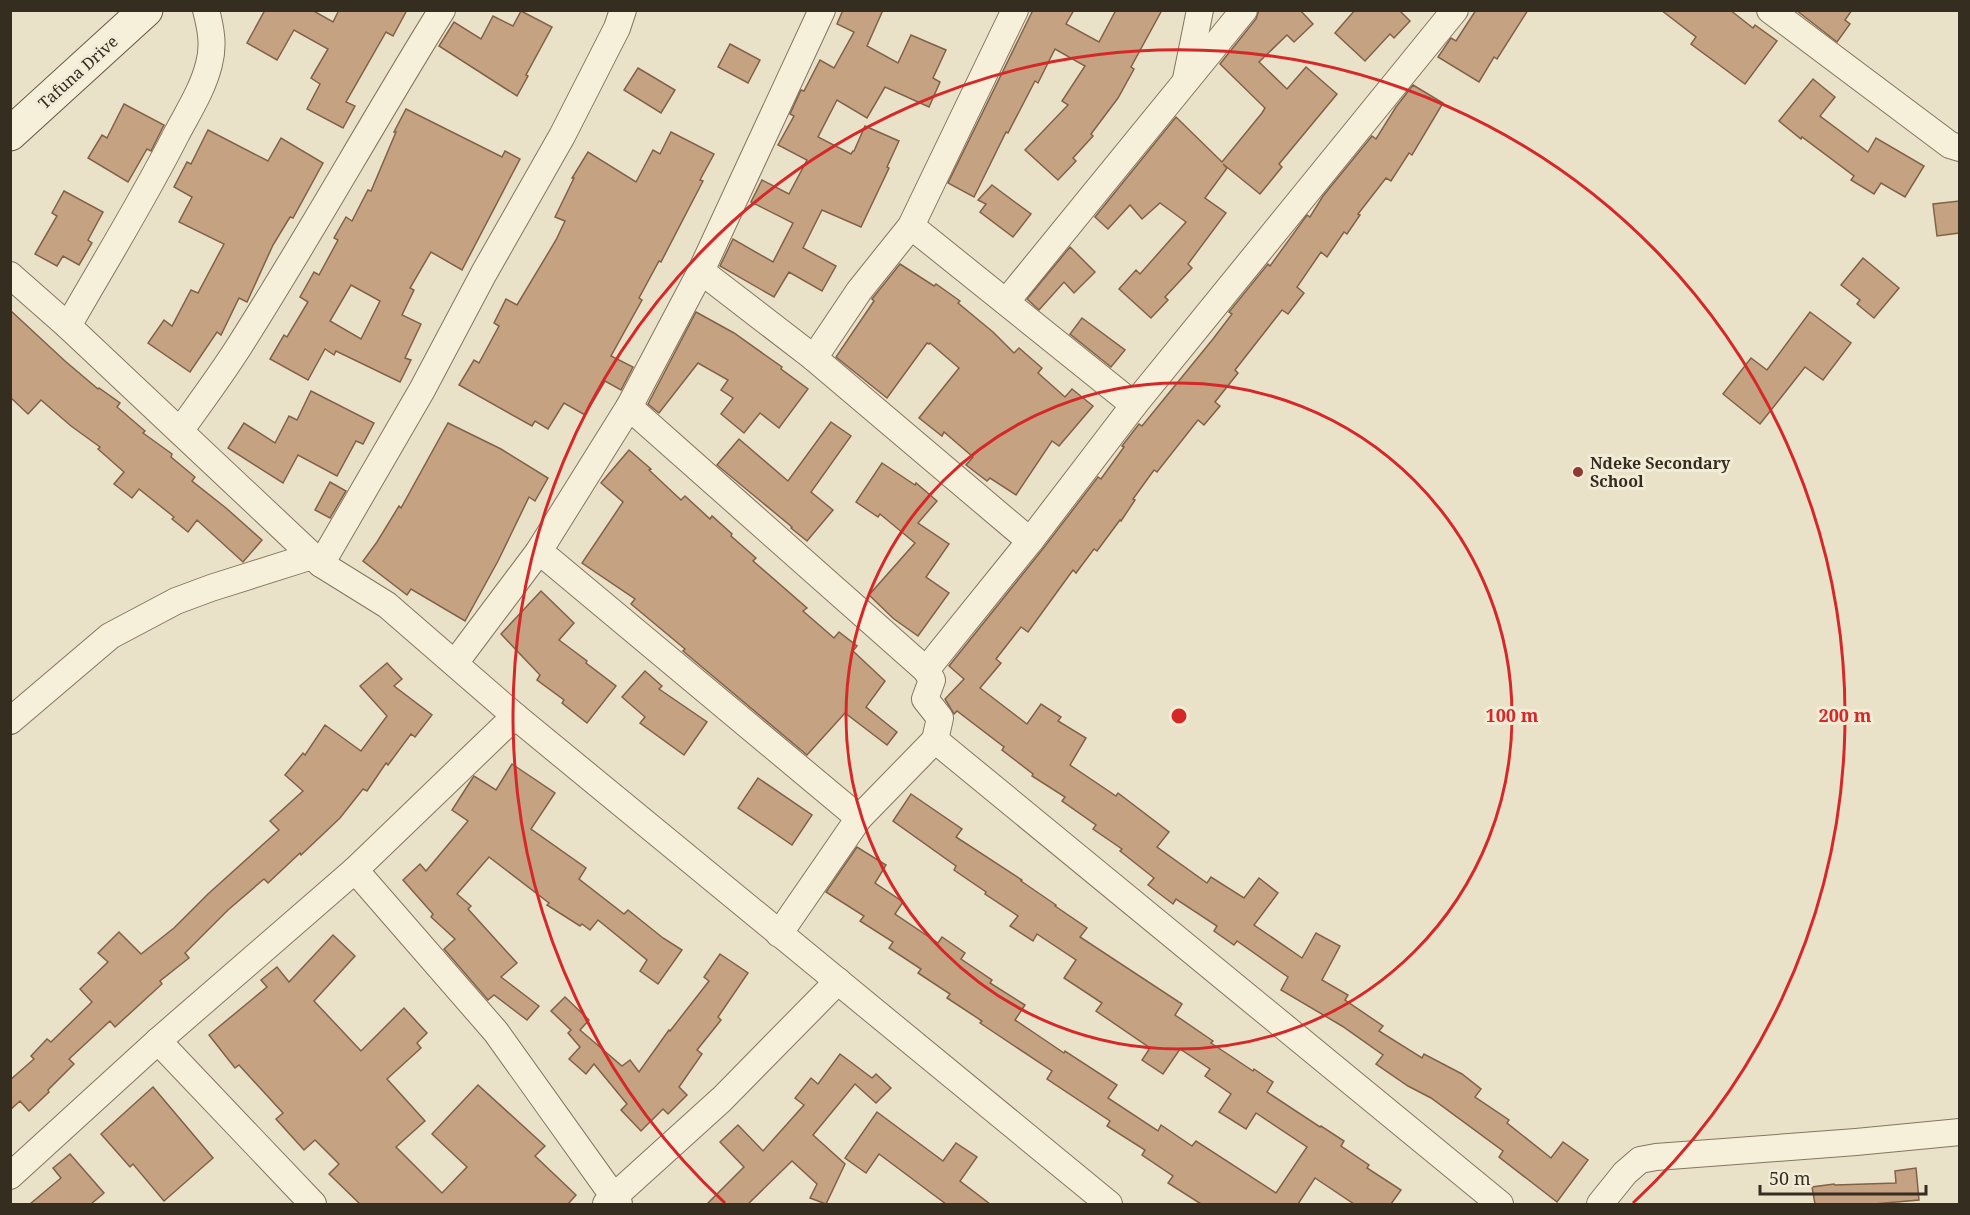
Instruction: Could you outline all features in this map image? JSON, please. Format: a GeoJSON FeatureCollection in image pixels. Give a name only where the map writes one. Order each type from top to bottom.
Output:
{"type":"FeatureCollection","features":[{"type":"Feature","properties":{"kind":"main road","name":"Tafuna Drive"},"geometry":{"type":"LineString","coordinates":[[10,134],[146,10]]}},
{"type":"Feature","properties":{"kind":"street"},"geometry":{"type":"LineString","coordinates":[[68,326],[164,159],[204,80],[212,45],[206,10]]}},
{"type":"Feature","properties":{"kind":"street"},"geometry":{"type":"LineString","coordinates":[[180,432],[251,328],[442,10]]}},
{"type":"Feature","properties":{"kind":"street"},"geometry":{"type":"LineString","coordinates":[[10,721],[110,636],[176,601],[193,594],[316,560],[422,390],[484,273],[562,136],[623,10]]}},
{"type":"Feature","properties":{"kind":"street"},"geometry":{"type":"LineString","coordinates":[[456,663],[539,551],[629,407],[701,271],[822,10]]}},
{"type":"Feature","properties":{"kind":"street"},"geometry":{"type":"LineString","coordinates":[[814,358],[859,291],[911,226],[1016,10]]}},
{"type":"Feature","properties":{"kind":"street"},"geometry":{"type":"LineString","coordinates":[[1184,85],[1200,10]]}},
{"type":"Feature","properties":{"kind":"street"},"geometry":{"type":"LineString","coordinates":[[1006,302],[1244,10]]}},
{"type":"Feature","properties":{"kind":"street"},"geometry":{"type":"LineString","coordinates":[[926,670],[1030,541],[1134,405],[1455,10]]}},
{"type":"Feature","properties":{"kind":"street"},"geometry":{"type":"LineString","coordinates":[[1770,10],[1950,145],[1959,148]]}},
{"type":"Feature","properties":{"kind":"street"},"geometry":{"type":"LineString","coordinates":[[911,226],[1134,405]]}},
{"type":"Feature","properties":{"kind":"street"},"geometry":{"type":"LineString","coordinates":[[701,271],[814,358],[1030,541]]}},
{"type":"Feature","properties":{"kind":"street"},"geometry":{"type":"LineString","coordinates":[[10,275],[68,326],[316,560],[387,605],[515,716],[1109,1204]]}},
{"type":"Feature","properties":{"kind":"street"},"geometry":{"type":"LineString","coordinates":[[629,407],[926,670],[932,680],[925,699],[940,717],[935,740],[859,818],[779,933]]}},
{"type":"Feature","properties":{"kind":"street"},"geometry":{"type":"LineString","coordinates":[[539,551],[859,818]]}},
{"type":"Feature","properties":{"kind":"street"},"geometry":{"type":"LineString","coordinates":[[10,1176],[158,1041],[355,870],[515,716]]}},
{"type":"Feature","properties":{"kind":"street"},"geometry":{"type":"LineString","coordinates":[[935,740],[1500,1204]]}},
{"type":"Feature","properties":{"kind":"street"},"geometry":{"type":"LineString","coordinates":[[355,870],[496,1032],[613,1202],[722,1100],[838,981]]}},
{"type":"Feature","properties":{"kind":"street"},"geometry":{"type":"LineString","coordinates":[[158,1041],[314,1204]]}},
{"type":"Feature","properties":{"kind":"street"},"geometry":{"type":"LineString","coordinates":[[1600,1204],[1625,1173],[1640,1160],[1959,1132]]}},
{"type":"Feature","properties":{"kind":"building"},"geometry":{"type":"Polygon","coordinates":[[[265,10],[312,10],[333,22],[339,10],[407,10],[393,36],[386,32],[346,102],[355,106],[343,128],[307,109],[320,84],[311,78],[328,49],[294,30],[277,60],[247,43],[265,10]]]}},
{"type":"Feature","properties":{"kind":"building"},"geometry":{"type":"Polygon","coordinates":[[[843,10],[883,10],[867,46],[898,63],[911,35],[946,50],[933,78],[940,82],[929,107],[885,87],[867,118],[837,100],[818,137],[851,154],[865,126],[899,141],[861,227],[822,210],[803,248],[836,266],[822,291],[789,272],[774,297],[720,266],[733,239],[773,262],[793,223],[751,202],[762,180],[789,194],[807,160],[778,145],[794,116],[790,114],[801,90],[804,91],[820,60],[834,68],[854,32],[837,24],[843,10]]]}},
{"type":"Feature","properties":{"kind":"building"},"geometry":{"type":"Polygon","coordinates":[[[1033,10],[1074,10],[1066,24],[1099,42],[1116,10],[1162,10],[1131,67],[1134,69],[1118,98],[1091,134],[1093,136],[1073,158],[1076,161],[1058,180],[1025,150],[1068,105],[1062,101],[1085,66],[1055,49],[1038,83],[1035,81],[1008,133],[1006,132],[974,197],[948,183],[1033,10]]]}},
{"type":"Feature","properties":{"kind":"building"},"geometry":{"type":"Polygon","coordinates":[[[1259,10],[1300,10],[1313,24],[1294,42],[1287,35],[1259,62],[1287,89],[1306,67],[1337,94],[1279,164],[1282,167],[1260,194],[1223,164],[1227,168],[1205,198],[1226,213],[1188,264],[1192,268],[1165,297],[1168,300],[1151,318],[1119,289],[1136,270],[1140,274],[1186,222],[1160,203],[1142,219],[1130,205],[1108,229],[1095,217],[1176,117],[1222,162],[1262,113],[1265,108],[1220,64],[1256,19],[1259,10]]]}},
{"type":"Feature","properties":{"kind":"building"},"geometry":{"type":"Polygon","coordinates":[[[1355,10],[1399,10],[1410,21],[1394,38],[1390,34],[1365,61],[1335,33],[1355,10]]]}},
{"type":"Feature","properties":{"kind":"building"},"geometry":{"type":"Polygon","coordinates":[[[1476,10],[1528,10],[1497,59],[1494,57],[1479,82],[1438,57],[1451,38],[1456,41],[1476,10]]]}},
{"type":"Feature","properties":{"kind":"building"},"geometry":{"type":"Polygon","coordinates":[[[1661,10],[1730,10],[1753,28],[1755,25],[1777,41],[1745,84],[1691,44],[1696,37],[1661,10]]]}},
{"type":"Feature","properties":{"kind":"building"},"geometry":{"type":"Polygon","coordinates":[[[1796,10],[1852,10],[1845,20],[1850,24],[1837,42],[1796,10]]]}},
{"type":"Feature","properties":{"kind":"building"},"geometry":{"type":"Polygon","coordinates":[[[521,11],[552,27],[517,96],[439,46],[454,22],[481,39],[493,16],[513,26],[521,11]]]}},
{"type":"Feature","properties":{"kind":"building"},"geometry":{"type":"Polygon","coordinates":[[[730,44],[760,60],[748,83],[718,67],[730,44]]]}},
{"type":"Feature","properties":{"kind":"building"},"geometry":{"type":"Polygon","coordinates":[[[638,68],[675,90],[661,113],[624,90],[638,68]]]}},
{"type":"Feature","properties":{"kind":"building"},"geometry":{"type":"Polygon","coordinates":[[[1813,79],[1835,97],[1820,116],[1868,152],[1876,138],[1924,166],[1905,197],[1881,183],[1874,194],[1851,180],[1854,176],[1779,121],[1813,79]]]}},
{"type":"Feature","properties":{"kind":"building"},"geometry":{"type":"Polygon","coordinates":[[[1413,85],[1443,103],[1412,155],[1409,153],[1391,181],[1386,178],[1358,214],[1360,215],[1347,234],[1344,232],[1327,257],[1321,252],[1297,287],[1304,293],[1288,314],[1282,310],[1235,370],[1238,373],[1215,402],[1220,406],[1204,425],[1198,420],[1157,472],[1154,470],[1133,499],[1135,500],[1121,521],[1097,551],[1094,549],[1076,573],[1073,570],[1028,632],[1021,627],[996,659],[1001,663],[980,688],[1027,724],[1041,704],[1061,717],[1058,721],[1086,738],[1070,765],[1116,796],[1118,793],[1169,832],[1157,847],[1207,883],[1211,877],[1244,898],[1259,878],[1278,893],[1254,925],[1302,958],[1316,933],[1340,946],[1322,980],[1348,995],[1345,1000],[1383,1026],[1379,1031],[1422,1058],[1424,1054],[1462,1074],[1481,1089],[1475,1097],[1509,1120],[1507,1123],[1551,1158],[1563,1142],[1588,1160],[1557,1202],[1499,1157],[1503,1151],[1431,1098],[1408,1086],[1376,1064],[1383,1055],[1342,1026],[1281,990],[1288,977],[1237,941],[1234,945],[1214,931],[1217,926],[1176,899],[1173,904],[1148,885],[1154,878],[1120,851],[1122,849],[1093,829],[1096,825],[1062,801],[1065,797],[1032,776],[1033,774],[1002,750],[1004,747],[957,711],[954,714],[945,699],[964,679],[949,666],[1098,477],[1101,479],[1139,424],[1142,426],[1213,339],[1232,314],[1229,312],[1268,264],[1270,266],[1307,215],[1310,217],[1323,196],[1372,136],[1376,139],[1413,85]]]}},
{"type":"Feature","properties":{"kind":"building"},"geometry":{"type":"Polygon","coordinates":[[[124,104],[164,125],[151,151],[147,149],[128,182],[88,158],[102,135],[107,138],[124,104]]]}},
{"type":"Feature","properties":{"kind":"building"},"geometry":{"type":"Polygon","coordinates":[[[406,109],[502,157],[505,151],[520,159],[462,270],[431,252],[410,288],[414,290],[402,315],[421,324],[405,358],[411,360],[400,382],[336,351],[334,355],[325,349],[308,380],[270,359],[284,335],[287,337],[308,302],[300,297],[314,272],[319,275],[338,240],[334,238],[346,217],[352,221],[368,190],[371,191],[396,132],[394,132],[406,109]],[[351,285],[330,321],[361,339],[380,301],[351,285]]]}},
{"type":"Feature","properties":{"kind":"building"},"geometry":{"type":"Polygon","coordinates":[[[208,130],[268,161],[281,138],[323,163],[293,218],[290,217],[273,245],[247,302],[239,298],[221,335],[217,332],[190,372],[148,343],[164,320],[172,326],[191,290],[198,293],[224,244],[179,222],[192,197],[174,187],[187,162],[191,164],[208,130]]]}},
{"type":"Feature","properties":{"kind":"building"},"geometry":{"type":"Polygon","coordinates":[[[671,132],[714,154],[700,180],[703,181],[661,262],[659,261],[639,298],[642,300],[611,356],[633,367],[621,390],[605,381],[585,415],[564,403],[548,429],[535,421],[532,426],[459,385],[474,360],[479,363],[499,326],[494,323],[506,299],[517,305],[556,240],[565,221],[555,217],[574,178],[572,178],[588,152],[636,182],[653,150],[660,154],[671,132]]]}},
{"type":"Feature","properties":{"kind":"building"},"geometry":{"type":"Polygon","coordinates":[[[992,185],[1031,214],[1013,237],[980,212],[986,204],[978,200],[992,185]]]}},
{"type":"Feature","properties":{"kind":"building"},"geometry":{"type":"Polygon","coordinates":[[[64,191],[103,212],[88,240],[92,243],[79,265],[63,256],[57,266],[35,254],[57,216],[52,213],[64,191]]]}},
{"type":"Feature","properties":{"kind":"building"},"geometry":{"type":"Polygon","coordinates":[[[1959,201],[1959,233],[1937,236],[1933,204],[1959,201]]]}},
{"type":"Feature","properties":{"kind":"building"},"geometry":{"type":"Polygon","coordinates":[[[1070,247],[1095,272],[1074,293],[1064,282],[1039,310],[1027,299],[1070,247]]]}},
{"type":"Feature","properties":{"kind":"building"},"geometry":{"type":"Polygon","coordinates":[[[1863,258],[1899,288],[1874,318],[1857,304],[1860,300],[1841,285],[1863,258]]]}},
{"type":"Feature","properties":{"kind":"building"},"geometry":{"type":"Polygon","coordinates":[[[900,264],[934,286],[936,284],[960,301],[958,303],[1014,353],[1019,348],[1042,368],[1038,373],[1065,397],[1072,389],[1093,406],[1059,446],[1052,441],[1016,495],[990,478],[987,481],[966,465],[973,457],[944,432],[942,436],[919,418],[959,368],[930,343],[927,343],[887,398],[836,357],[874,301],[872,299],[900,264]]]}},
{"type":"Feature","properties":{"kind":"building"},"geometry":{"type":"Polygon","coordinates":[[[10,310],[98,389],[120,403],[117,407],[145,431],[143,433],[172,454],[171,457],[195,477],[192,481],[262,540],[243,562],[197,520],[188,532],[172,519],[174,517],[139,489],[132,498],[114,484],[124,472],[98,449],[100,447],[41,400],[28,414],[10,397],[10,310]]]}},
{"type":"Feature","properties":{"kind":"building"},"geometry":{"type":"Polygon","coordinates":[[[696,312],[734,333],[782,367],[781,369],[808,389],[779,428],[760,413],[744,433],[721,414],[733,398],[721,390],[728,380],[698,363],[659,413],[648,404],[696,312]]]}},
{"type":"Feature","properties":{"kind":"building"},"geometry":{"type":"Polygon","coordinates":[[[1810,312],[1851,343],[1823,380],[1805,367],[1760,424],[1723,394],[1751,358],[1767,370],[1810,312]]]}},
{"type":"Feature","properties":{"kind":"building"},"geometry":{"type":"Polygon","coordinates":[[[1082,318],[1125,350],[1111,367],[1070,334],[1082,318]]]}},
{"type":"Feature","properties":{"kind":"building"},"geometry":{"type":"Polygon","coordinates":[[[311,391],[374,423],[363,444],[356,441],[337,476],[298,455],[283,483],[228,448],[244,423],[275,443],[289,416],[297,420],[311,391]]]}},
{"type":"Feature","properties":{"kind":"building"},"geometry":{"type":"Polygon","coordinates":[[[831,422],[851,436],[811,492],[833,510],[807,541],[717,465],[739,439],[788,481],[831,422]]]}},
{"type":"Feature","properties":{"kind":"building"},"geometry":{"type":"Polygon","coordinates":[[[448,423],[501,449],[548,478],[535,501],[529,497],[498,561],[465,621],[411,589],[407,595],[363,561],[399,506],[401,508],[448,423]]]}},
{"type":"Feature","properties":{"kind":"building"},"geometry":{"type":"Polygon","coordinates":[[[629,450],[681,500],[685,496],[710,519],[712,516],[732,534],[731,536],[756,558],[753,561],[807,608],[803,611],[834,638],[839,632],[857,646],[853,651],[885,681],[866,707],[897,732],[887,745],[845,713],[807,755],[683,651],[685,649],[631,604],[635,599],[582,563],[623,502],[601,483],[629,450]]]}},
{"type":"Feature","properties":{"kind":"building"},"geometry":{"type":"Polygon","coordinates":[[[882,463],[915,485],[916,483],[937,501],[918,523],[949,544],[926,577],[949,593],[918,636],[894,619],[869,595],[915,543],[880,514],[878,517],[856,502],[882,463]]]}},
{"type":"Feature","properties":{"kind":"building"},"geometry":{"type":"Polygon","coordinates":[[[330,482],[346,491],[330,518],[315,510],[330,482]]]}},
{"type":"Feature","properties":{"kind":"building"},"geometry":{"type":"Polygon","coordinates":[[[541,591],[574,623],[559,640],[616,686],[587,723],[562,703],[564,700],[537,680],[540,675],[501,634],[541,591]]]}},
{"type":"Feature","properties":{"kind":"building"},"geometry":{"type":"Polygon","coordinates":[[[387,663],[402,679],[394,686],[432,715],[415,737],[411,734],[388,765],[386,763],[367,791],[363,789],[340,818],[301,855],[300,853],[268,883],[264,879],[228,910],[185,953],[189,958],[160,981],[162,984],[115,1027],[110,1021],[69,1059],[74,1064],[29,1111],[20,1101],[10,1110],[10,1080],[34,1059],[31,1056],[47,1039],[51,1042],[92,1002],[80,989],[108,962],[98,953],[119,932],[141,954],[174,928],[279,830],[270,821],[303,791],[285,775],[303,753],[305,755],[325,725],[361,751],[387,716],[360,686],[387,663]]]}},
{"type":"Feature","properties":{"kind":"building"},"geometry":{"type":"Polygon","coordinates":[[[645,671],[662,686],[659,689],[707,722],[684,755],[640,723],[645,717],[622,697],[645,671]]]}},
{"type":"Feature","properties":{"kind":"building"},"geometry":{"type":"Polygon","coordinates":[[[512,764],[555,793],[531,829],[586,868],[579,879],[624,914],[628,910],[682,950],[658,984],[640,971],[647,960],[598,920],[590,930],[582,924],[580,926],[547,905],[549,903],[489,857],[457,894],[471,906],[468,909],[517,963],[501,977],[539,1006],[527,1020],[494,995],[488,1000],[444,949],[455,939],[431,917],[433,914],[403,880],[420,864],[426,871],[468,821],[452,810],[474,776],[496,790],[512,764]]]}},
{"type":"Feature","properties":{"kind":"building"},"geometry":{"type":"Polygon","coordinates":[[[758,778],[812,815],[792,845],[738,808],[758,778]]]}},
{"type":"Feature","properties":{"kind":"building"},"geometry":{"type":"Polygon","coordinates":[[[911,794],[962,829],[956,837],[1022,880],[1087,928],[1080,937],[1182,1004],[1175,1015],[1213,1041],[1211,1043],[1273,1082],[1267,1092],[1344,1141],[1341,1146],[1369,1165],[1367,1168],[1401,1190],[1391,1204],[1354,1204],[1315,1178],[1298,1204],[1201,1204],[1168,1183],[1173,1176],[1142,1155],[1145,1150],[1107,1126],[1110,1121],[1047,1079],[1052,1071],[947,998],[950,994],[918,973],[921,969],[889,948],[893,942],[860,921],[864,916],[826,892],[857,847],[886,865],[875,883],[903,902],[895,914],[938,943],[942,937],[965,953],[961,959],[992,980],[990,983],[1025,1005],[1015,1020],[1117,1085],[1108,1098],[1158,1131],[1161,1125],[1192,1146],[1196,1141],[1276,1193],[1307,1147],[1256,1113],[1246,1129],[1219,1112],[1231,1094],[1205,1076],[1210,1069],[1180,1049],[1163,1074],[1142,1060],[1150,1048],[1096,1011],[1102,1003],[1064,978],[1076,960],[1037,934],[1033,941],[1010,926],[1018,916],[985,894],[986,892],[954,870],[956,866],[893,821],[911,794]]]}},
{"type":"Feature","properties":{"kind":"building"},"geometry":{"type":"Polygon","coordinates":[[[333,935],[355,956],[314,1001],[361,1051],[404,1008],[427,1033],[417,1043],[421,1048],[387,1079],[425,1121],[396,1147],[442,1193],[467,1167],[432,1134],[478,1085],[545,1146],[535,1156],[576,1195],[568,1204],[360,1204],[329,1174],[339,1164],[315,1140],[304,1150],[276,1119],[283,1113],[239,1065],[235,1068],[209,1035],[267,987],[261,980],[277,967],[289,982],[333,935]]]}},
{"type":"Feature","properties":{"kind":"building"},"geometry":{"type":"Polygon","coordinates":[[[720,954],[748,973],[718,1017],[721,1020],[697,1050],[702,1054],[679,1087],[687,1095],[668,1114],[663,1109],[641,1131],[621,1110],[627,1104],[594,1064],[586,1074],[569,1059],[580,1047],[568,1033],[571,1030],[551,1011],[565,997],[589,1020],[580,1030],[622,1066],[630,1060],[639,1072],[669,1030],[709,981],[704,977],[720,954]]]}},
{"type":"Feature","properties":{"kind":"building"},"geometry":{"type":"Polygon","coordinates":[[[840,1054],[872,1078],[876,1074],[891,1088],[876,1103],[855,1084],[813,1135],[845,1164],[826,1204],[810,1198],[817,1184],[792,1161],[748,1204],[707,1204],[744,1167],[720,1142],[738,1125],[763,1151],[804,1105],[795,1098],[811,1078],[818,1084],[840,1054]]]}},
{"type":"Feature","properties":{"kind":"building"},"geometry":{"type":"Polygon","coordinates":[[[153,1087],[213,1158],[164,1201],[133,1164],[130,1167],[101,1134],[153,1087]]]}},
{"type":"Feature","properties":{"kind":"building"},"geometry":{"type":"Polygon","coordinates":[[[877,1112],[943,1161],[956,1143],[977,1157],[960,1181],[990,1204],[946,1204],[879,1154],[866,1173],[845,1158],[877,1112]]]}},
{"type":"Feature","properties":{"kind":"building"},"geometry":{"type":"Polygon","coordinates":[[[70,1154],[104,1193],[91,1204],[30,1204],[61,1178],[53,1168],[70,1154]]]}},
{"type":"Feature","properties":{"kind":"building"},"geometry":{"type":"Polygon","coordinates":[[[1916,1168],[1919,1200],[1874,1204],[1815,1204],[1812,1187],[1834,1184],[1896,1183],[1895,1171],[1916,1168]]]}},
{"type":"Feature","properties":{"kind":"place","name":"Ndeke Secondary School"},"geometry":{"type":"Point","coordinates":[1578,472]}}]}
